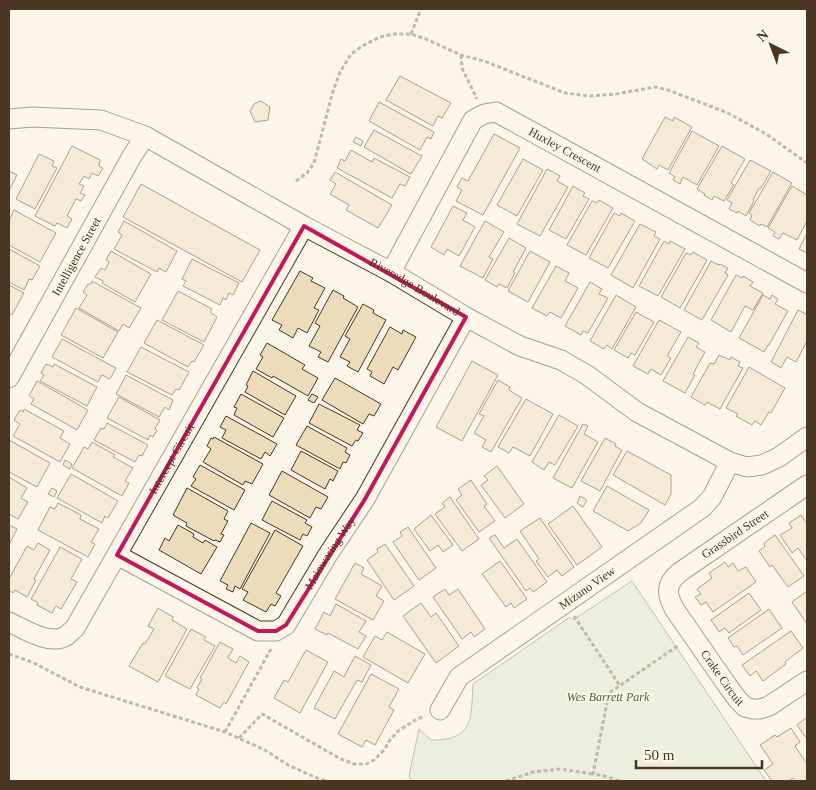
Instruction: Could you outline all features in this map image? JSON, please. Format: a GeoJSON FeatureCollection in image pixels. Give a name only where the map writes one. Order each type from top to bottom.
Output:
{"type":"FeatureCollection","features":[{"type":"Feature","properties":{"kind":"street","name":"Huxley Crescent"},"geometry":{"type":"LineString","coordinates":[[484,114],[496,112],[807,283]]}},
{"type":"Feature","properties":{"kind":"street"},"geometry":{"type":"LineString","coordinates":[[391,272],[473,120],[484,114]]}},
{"type":"Feature","properties":{"kind":"street","name":"Riveredge Boulevard"},"geometry":{"type":"LineString","coordinates":[[9,119],[32,117],[101,120],[145,136],[304,226],[391,272],[466,317],[520,346],[561,360],[637,412],[730,462],[747,467],[762,464],[779,457],[807,437]]}},
{"type":"Feature","properties":{"kind":"street","name":"Intelligence Street"},"geometry":{"type":"LineString","coordinates":[[9,378],[132,156],[145,136]]}},
{"type":"Feature","properties":{"kind":"street","name":"Intercept Circuit"},"geometry":{"type":"LineString","coordinates":[[9,622],[44,638],[54,639],[65,637],[75,628],[304,226]]}},
{"type":"Feature","properties":{"kind":"street","name":"Mainwaring Way"},"geometry":{"type":"LineString","coordinates":[[276,632],[286,625],[327,556],[365,499],[466,317]]}},
{"type":"Feature","properties":{"kind":"street","name":"Mizuno View"},"geometry":{"type":"LineString","coordinates":[[440,710],[460,677],[702,508],[712,497],[730,462]]}},
{"type":"Feature","properties":{"kind":"street","name":"Grassbird Street"},"geometry":{"type":"LineString","coordinates":[[668,588],[674,577],[680,572],[807,485]]}},
{"type":"Feature","properties":{"kind":"street"},"geometry":{"type":"LineString","coordinates":[[118,555],[258,631],[276,632]]}},
{"type":"Feature","properties":{"kind":"street","name":"Crake Circuit"},"geometry":{"type":"LineString","coordinates":[[668,588],[670,601],[675,610],[727,685],[745,707],[760,709],[769,706],[807,681]]}},
{"type":"Feature","properties":{"kind":"path"},"geometry":{"type":"LineString","coordinates":[[412,34],[421,9]]}},
{"type":"Feature","properties":{"kind":"path"},"geometry":{"type":"LineString","coordinates":[[296,181],[308,173],[314,163],[333,91],[340,72],[351,54],[380,37],[394,34],[412,34],[461,55],[484,61],[565,93],[590,96],[616,94],[655,87],[668,90],[728,113],[766,134],[807,163]]}},
{"type":"Feature","properties":{"kind":"path"},"geometry":{"type":"LineString","coordinates":[[461,55],[462,68],[484,114]]}},
{"type":"Feature","properties":{"kind":"path"},"geometry":{"type":"LineString","coordinates":[[565,604],[620,686]]}},
{"type":"Feature","properties":{"kind":"path"},"geometry":{"type":"LineString","coordinates":[[226,732],[275,642],[276,632]]}},
{"type":"Feature","properties":{"kind":"path"},"geometry":{"type":"LineString","coordinates":[[593,774],[609,693],[682,643]]}},
{"type":"Feature","properties":{"kind":"path"},"geometry":{"type":"LineString","coordinates":[[9,654],[32,662],[80,687],[226,732],[265,750],[288,765],[327,781]]}},
{"type":"Feature","properties":{"kind":"path"},"geometry":{"type":"LineString","coordinates":[[239,738],[262,714],[339,758],[354,764],[366,764],[374,760],[384,750],[398,731],[417,719],[440,710]]}},
{"type":"Feature","properties":{"kind":"path"},"geometry":{"type":"LineString","coordinates":[[506,781],[533,772],[560,769],[604,776],[619,781]]}},
{"type":"Feature","properties":{"kind":"highlighted area"},"geometry":{"type":"Polygon","coordinates":[[[304,226],[466,317],[365,499],[286,625],[276,631],[258,631],[117,555],[304,226]]]}},
{"type":"Feature","properties":{"kind":"green space","name":"Wes Barrett Park"},"geometry":{"type":"Polygon","coordinates":[[[632,581],[766,781],[412,781],[409,776],[419,729],[431,740],[445,739],[463,732],[470,717],[473,684],[570,617],[573,620],[632,581]]]}},
{"type":"Feature","properties":{"kind":"building"},"geometry":{"type":"Polygon","coordinates":[[[400,76],[451,103],[442,118],[438,116],[433,126],[386,100],[400,76]]]}},
{"type":"Feature","properties":{"kind":"building"},"geometry":{"type":"Polygon","coordinates":[[[261,101],[270,107],[268,120],[255,122],[250,111],[254,104],[261,101]]]}},
{"type":"Feature","properties":{"kind":"building"},"geometry":{"type":"Polygon","coordinates":[[[379,102],[434,132],[431,139],[427,137],[420,150],[369,121],[379,102]]]}},
{"type":"Feature","properties":{"kind":"building"},"geometry":{"type":"Polygon","coordinates":[[[665,117],[673,121],[674,117],[692,127],[668,170],[659,165],[657,169],[642,159],[665,117]]]}},
{"type":"Feature","properties":{"kind":"building"},"geometry":{"type":"Polygon","coordinates":[[[374,130],[422,156],[411,174],[364,147],[374,130]]]}},
{"type":"Feature","properties":{"kind":"building"},"geometry":{"type":"Polygon","coordinates":[[[692,131],[719,146],[697,185],[683,177],[680,184],[673,180],[675,177],[669,173],[692,131]]]}},
{"type":"Feature","properties":{"kind":"building"},"geometry":{"type":"Polygon","coordinates":[[[494,134],[520,148],[483,215],[456,201],[462,190],[457,187],[462,178],[468,181],[494,134]]]}},
{"type":"Feature","properties":{"kind":"building"},"geometry":{"type":"Polygon","coordinates":[[[356,137],[363,141],[361,146],[353,142],[356,137]]]}},
{"type":"Feature","properties":{"kind":"building"},"geometry":{"type":"Polygon","coordinates":[[[72,146],[100,160],[99,166],[103,168],[98,176],[92,173],[89,179],[84,176],[79,184],[84,186],[80,193],[85,195],[81,201],[76,199],[67,216],[72,219],[67,228],[57,223],[55,226],[35,216],[72,146]]]}},
{"type":"Feature","properties":{"kind":"building"},"geometry":{"type":"Polygon","coordinates":[[[722,146],[745,159],[731,183],[734,185],[724,201],[714,196],[712,200],[697,189],[722,146]]]}},
{"type":"Feature","properties":{"kind":"building"},"geometry":{"type":"Polygon","coordinates":[[[351,150],[372,162],[374,158],[410,177],[405,186],[400,184],[392,198],[337,168],[341,159],[345,161],[351,150]]]}},
{"type":"Feature","properties":{"kind":"building"},"geometry":{"type":"Polygon","coordinates":[[[39,154],[54,161],[52,166],[57,168],[35,209],[16,199],[39,154]]]}},
{"type":"Feature","properties":{"kind":"building"},"geometry":{"type":"Polygon","coordinates":[[[523,159],[543,170],[517,216],[497,205],[523,159]]]}},
{"type":"Feature","properties":{"kind":"building"},"geometry":{"type":"Polygon","coordinates":[[[750,160],[771,171],[761,188],[759,188],[746,216],[738,211],[737,213],[729,209],[732,203],[727,200],[750,160]]]}},
{"type":"Feature","properties":{"kind":"building"},"geometry":{"type":"Polygon","coordinates":[[[547,169],[560,176],[557,181],[568,187],[540,236],[517,224],[547,169]]]}},
{"type":"Feature","properties":{"kind":"building"},"geometry":{"type":"Polygon","coordinates":[[[9,171],[17,175],[9,191],[9,171]]]}},
{"type":"Feature","properties":{"kind":"building"},"geometry":{"type":"Polygon","coordinates":[[[335,172],[392,205],[378,228],[346,210],[349,205],[330,194],[336,184],[330,180],[335,172]]]}},
{"type":"Feature","properties":{"kind":"building"},"geometry":{"type":"Polygon","coordinates":[[[773,172],[792,183],[767,227],[761,224],[760,226],[750,220],[752,215],[749,213],[773,172]]]}},
{"type":"Feature","properties":{"kind":"building"},"geometry":{"type":"Polygon","coordinates":[[[141,184],[260,250],[242,282],[123,217],[141,184]]]}},
{"type":"Feature","properties":{"kind":"building"},"geometry":{"type":"Polygon","coordinates":[[[573,186],[585,193],[583,196],[589,199],[566,239],[549,230],[573,186]]]}},
{"type":"Feature","properties":{"kind":"building"},"geometry":{"type":"Polygon","coordinates":[[[792,186],[807,195],[807,221],[797,240],[783,233],[779,239],[773,236],[775,232],[768,228],[792,186]]]}},
{"type":"Feature","properties":{"kind":"building"},"geometry":{"type":"Polygon","coordinates":[[[599,200],[613,208],[586,255],[567,245],[592,201],[597,203],[599,200]]]}},
{"type":"Feature","properties":{"kind":"building"},"geometry":{"type":"Polygon","coordinates":[[[453,206],[467,213],[463,220],[475,227],[459,256],[447,249],[444,255],[431,247],[453,206]]]}},
{"type":"Feature","properties":{"kind":"building"},"geometry":{"type":"Polygon","coordinates":[[[14,210],[56,233],[40,262],[9,245],[9,221],[14,210]]]}},
{"type":"Feature","properties":{"kind":"building"},"geometry":{"type":"Polygon","coordinates":[[[614,213],[620,216],[621,213],[635,221],[608,268],[589,258],[614,213]]]}},
{"type":"Feature","properties":{"kind":"building"},"geometry":{"type":"Polygon","coordinates":[[[124,221],[177,251],[166,272],[159,268],[157,272],[114,249],[122,235],[118,232],[124,221]]]}},
{"type":"Feature","properties":{"kind":"building"},"geometry":{"type":"Polygon","coordinates":[[[485,221],[504,232],[489,257],[493,259],[483,278],[460,266],[485,221]]]}},
{"type":"Feature","properties":{"kind":"building"},"geometry":{"type":"Polygon","coordinates":[[[640,224],[656,232],[654,236],[660,239],[633,288],[611,275],[640,224]]]}},
{"type":"Feature","properties":{"kind":"building"},"geometry":{"type":"Polygon","coordinates":[[[807,233],[807,253],[799,249],[807,233]]]}},
{"type":"Feature","properties":{"kind":"building"},"geometry":{"type":"Polygon","coordinates":[[[509,238],[526,248],[507,288],[499,284],[497,287],[485,280],[509,238]]]}},
{"type":"Feature","properties":{"kind":"building"},"geometry":{"type":"Polygon","coordinates":[[[664,241],[669,244],[670,241],[685,249],[658,296],[639,286],[664,241]]]}},
{"type":"Feature","properties":{"kind":"building"},"geometry":{"type":"Polygon","coordinates":[[[9,249],[40,266],[32,280],[29,279],[24,290],[9,282],[9,249]]]}},
{"type":"Feature","properties":{"kind":"building"},"geometry":{"type":"Polygon","coordinates":[[[111,251],[151,274],[135,302],[95,277],[101,268],[105,270],[109,262],[106,260],[111,251]]]}},
{"type":"Feature","properties":{"kind":"building"},"geometry":{"type":"Polygon","coordinates":[[[530,251],[550,262],[528,302],[508,291],[530,251]]]}},
{"type":"Feature","properties":{"kind":"building"},"geometry":{"type":"Polygon","coordinates":[[[693,252],[707,260],[680,308],[661,297],[686,253],[691,255],[693,252]]]}},
{"type":"Feature","properties":{"kind":"building"},"geometry":{"type":"Polygon","coordinates":[[[192,259],[239,283],[233,295],[229,293],[226,300],[223,298],[220,305],[183,286],[186,281],[182,279],[192,259]]]}},
{"type":"Feature","properties":{"kind":"building"},"geometry":{"type":"Polygon","coordinates":[[[711,261],[728,268],[725,273],[728,275],[702,320],[684,310],[711,261]]]}},
{"type":"Feature","properties":{"kind":"building"},"geometry":{"type":"Polygon","coordinates":[[[556,266],[569,273],[565,281],[578,288],[561,318],[550,312],[547,316],[532,308],[556,266]]]}},
{"type":"Feature","properties":{"kind":"building"},"geometry":{"type":"Polygon","coordinates":[[[300,271],[313,278],[311,281],[325,288],[314,308],[319,310],[307,333],[298,328],[293,338],[279,330],[282,325],[272,320],[300,271]]]}},
{"type":"Feature","properties":{"kind":"building"},"geometry":{"type":"Polygon","coordinates":[[[736,275],[742,278],[743,276],[753,282],[750,286],[763,293],[753,310],[745,306],[731,332],[711,320],[736,275]]]}},
{"type":"Feature","properties":{"kind":"building"},"geometry":{"type":"Polygon","coordinates":[[[92,281],[141,308],[129,328],[123,324],[119,331],[79,308],[87,295],[83,292],[92,281]]]}},
{"type":"Feature","properties":{"kind":"building"},"geometry":{"type":"Polygon","coordinates":[[[590,282],[602,289],[599,294],[608,298],[588,333],[583,331],[581,335],[565,326],[590,282]]]}},
{"type":"Feature","properties":{"kind":"building"},"geometry":{"type":"Polygon","coordinates":[[[9,285],[24,293],[12,315],[9,313],[9,285]]]}},
{"type":"Feature","properties":{"kind":"building"},"geometry":{"type":"Polygon","coordinates":[[[333,290],[358,307],[328,362],[318,357],[321,352],[309,346],[320,326],[315,323],[333,290]]]}},
{"type":"Feature","properties":{"kind":"building"},"geometry":{"type":"Polygon","coordinates":[[[178,291],[212,309],[210,312],[217,317],[204,342],[162,320],[178,291]]]}},
{"type":"Feature","properties":{"kind":"building"},"geometry":{"type":"Polygon","coordinates":[[[616,295],[636,307],[612,349],[607,345],[604,349],[590,341],[616,295]]]}},
{"type":"Feature","properties":{"kind":"building"},"geometry":{"type":"Polygon","coordinates":[[[763,295],[770,299],[772,295],[778,299],[775,304],[788,311],[764,352],[739,338],[763,295]]]}},
{"type":"Feature","properties":{"kind":"building"},"geometry":{"type":"Polygon","coordinates":[[[363,304],[374,310],[373,313],[386,320],[358,372],[347,366],[350,362],[340,357],[350,339],[345,336],[363,304]]]}},
{"type":"Feature","properties":{"kind":"building"},"geometry":{"type":"Polygon","coordinates":[[[76,308],[118,332],[103,358],[61,335],[76,308]]]}},
{"type":"Feature","properties":{"kind":"building"},"geometry":{"type":"Polygon","coordinates":[[[798,310],[807,314],[807,341],[796,362],[787,357],[781,368],[771,362],[798,310]]]}},
{"type":"Feature","properties":{"kind":"building"},"geometry":{"type":"Polygon","coordinates":[[[636,312],[654,322],[635,355],[631,353],[628,358],[614,350],[636,312]]]}},
{"type":"Feature","properties":{"kind":"building"},"geometry":{"type":"Polygon","coordinates":[[[157,320],[204,345],[194,362],[192,361],[188,367],[144,343],[157,320]]]}},
{"type":"Feature","properties":{"kind":"building"},"geometry":{"type":"Polygon","coordinates":[[[659,320],[681,332],[667,356],[671,358],[661,375],[651,369],[648,374],[633,366],[659,320]]]}},
{"type":"Feature","properties":{"kind":"building"},"geometry":{"type":"Polygon","coordinates":[[[390,327],[402,334],[403,330],[416,337],[398,370],[393,367],[384,384],[370,376],[372,372],[367,369],[390,327]]]}},
{"type":"Feature","properties":{"kind":"building"},"geometry":{"type":"Polygon","coordinates":[[[688,337],[699,343],[696,347],[705,352],[685,393],[663,381],[688,337]]]}},
{"type":"Feature","properties":{"kind":"building"},"geometry":{"type":"Polygon","coordinates":[[[62,339],[116,368],[110,379],[102,375],[98,382],[52,357],[62,339]]]}},
{"type":"Feature","properties":{"kind":"building"},"geometry":{"type":"Polygon","coordinates":[[[267,343],[305,365],[302,369],[318,378],[308,396],[273,376],[272,378],[256,369],[263,357],[260,355],[267,343]]]}},
{"type":"Feature","properties":{"kind":"building"},"geometry":{"type":"Polygon","coordinates":[[[141,347],[189,372],[179,390],[176,389],[172,395],[127,372],[141,347]]]}},
{"type":"Feature","properties":{"kind":"building"},"geometry":{"type":"Polygon","coordinates":[[[719,355],[730,360],[731,357],[740,362],[738,366],[743,368],[720,409],[707,402],[705,405],[691,397],[710,363],[714,364],[719,355]]]}},
{"type":"Feature","properties":{"kind":"building"},"geometry":{"type":"Polygon","coordinates":[[[472,361],[498,375],[462,441],[436,427],[472,361]]]}},
{"type":"Feature","properties":{"kind":"building"},"geometry":{"type":"Polygon","coordinates":[[[46,364],[53,367],[54,364],[97,387],[87,406],[40,381],[44,375],[41,373],[46,364]]]}},
{"type":"Feature","properties":{"kind":"building"},"geometry":{"type":"Polygon","coordinates":[[[749,367],[785,388],[771,413],[769,412],[761,425],[755,421],[752,425],[736,416],[738,414],[726,408],[749,367]]]}},
{"type":"Feature","properties":{"kind":"building"},"geometry":{"type":"Polygon","coordinates":[[[253,371],[296,396],[285,415],[245,392],[248,386],[246,385],[253,371]]]}},
{"type":"Feature","properties":{"kind":"building"},"geometry":{"type":"Polygon","coordinates":[[[126,375],[173,400],[169,410],[165,407],[159,417],[116,394],[126,375]]]}},
{"type":"Feature","properties":{"kind":"building"},"geometry":{"type":"Polygon","coordinates":[[[335,378],[381,404],[374,416],[369,414],[363,424],[322,400],[335,378]]]}},
{"type":"Feature","properties":{"kind":"building"},"geometry":{"type":"Polygon","coordinates":[[[498,380],[510,387],[509,390],[522,398],[491,452],[482,447],[486,440],[474,433],[484,416],[479,414],[498,380]]]}},
{"type":"Feature","properties":{"kind":"building"},"geometry":{"type":"Polygon","coordinates":[[[37,381],[88,410],[77,430],[31,404],[34,399],[29,396],[37,381]]]}},
{"type":"Feature","properties":{"kind":"building"},"geometry":{"type":"Polygon","coordinates":[[[241,394],[284,418],[273,437],[234,415],[237,408],[234,407],[241,394]]]}},
{"type":"Feature","properties":{"kind":"building"},"geometry":{"type":"Polygon","coordinates":[[[312,394],[318,397],[314,403],[308,400],[312,394]]]}},
{"type":"Feature","properties":{"kind":"building"},"geometry":{"type":"Polygon","coordinates":[[[119,397],[160,420],[153,437],[150,435],[148,440],[107,418],[119,397]]]}},
{"type":"Feature","properties":{"kind":"building"},"geometry":{"type":"Polygon","coordinates":[[[526,399],[553,414],[530,456],[513,447],[509,453],[498,447],[526,399]]]}},
{"type":"Feature","properties":{"kind":"building"},"geometry":{"type":"Polygon","coordinates":[[[319,404],[360,425],[357,430],[363,433],[358,441],[356,440],[352,446],[309,423],[319,404]]]}},
{"type":"Feature","properties":{"kind":"building"},"geometry":{"type":"Polygon","coordinates":[[[24,409],[64,431],[60,438],[70,444],[60,462],[13,436],[20,424],[14,420],[20,410],[23,412],[24,409]]]}},
{"type":"Feature","properties":{"kind":"building"},"geometry":{"type":"Polygon","coordinates":[[[559,415],[578,426],[555,465],[549,462],[544,470],[532,462],[559,415]]]}},
{"type":"Feature","properties":{"kind":"building"},"geometry":{"type":"Polygon","coordinates":[[[226,416],[277,444],[270,456],[265,452],[261,459],[222,438],[226,430],[220,427],[226,416]]]}},
{"type":"Feature","properties":{"kind":"building"},"geometry":{"type":"Polygon","coordinates":[[[107,423],[148,445],[142,456],[139,455],[135,462],[94,440],[101,428],[104,429],[107,423]]]}},
{"type":"Feature","properties":{"kind":"building"},"geometry":{"type":"Polygon","coordinates":[[[583,424],[588,426],[584,434],[598,442],[572,488],[553,478],[583,424]]]}},
{"type":"Feature","properties":{"kind":"building"},"geometry":{"type":"Polygon","coordinates":[[[307,426],[347,448],[345,452],[350,455],[346,463],[343,462],[340,469],[296,445],[307,426]]]}},
{"type":"Feature","properties":{"kind":"building"},"geometry":{"type":"Polygon","coordinates":[[[214,437],[263,464],[252,484],[245,481],[243,485],[203,462],[211,449],[207,446],[211,438],[213,439],[214,437]]]}},
{"type":"Feature","properties":{"kind":"building"},"geometry":{"type":"Polygon","coordinates":[[[605,438],[622,450],[600,491],[581,481],[605,438]]]}},
{"type":"Feature","properties":{"kind":"building"},"geometry":{"type":"Polygon","coordinates":[[[9,440],[50,463],[37,487],[9,472],[9,440]]]}},
{"type":"Feature","properties":{"kind":"building"},"geometry":{"type":"Polygon","coordinates":[[[92,442],[133,468],[125,481],[129,483],[122,496],[72,468],[84,447],[88,449],[92,442]]]}},
{"type":"Feature","properties":{"kind":"building"},"geometry":{"type":"Polygon","coordinates":[[[301,451],[338,471],[333,481],[330,479],[325,489],[291,470],[301,451]]]}},
{"type":"Feature","properties":{"kind":"building"},"geometry":{"type":"Polygon","coordinates":[[[627,451],[671,475],[671,494],[665,505],[613,475],[627,451]]]}},
{"type":"Feature","properties":{"kind":"building"},"geometry":{"type":"Polygon","coordinates":[[[65,460],[72,464],[70,469],[63,465],[65,460]]]}},
{"type":"Feature","properties":{"kind":"building"},"geometry":{"type":"Polygon","coordinates":[[[200,465],[245,490],[234,510],[191,486],[196,479],[193,477],[200,465]]]}},
{"type":"Feature","properties":{"kind":"building"},"geometry":{"type":"Polygon","coordinates":[[[497,466],[524,504],[505,518],[481,485],[488,480],[484,476],[497,466]]]}},
{"type":"Feature","properties":{"kind":"building"},"geometry":{"type":"Polygon","coordinates":[[[282,471],[328,497],[321,509],[316,507],[310,518],[269,495],[282,471]]]}},
{"type":"Feature","properties":{"kind":"building"},"geometry":{"type":"Polygon","coordinates":[[[71,474],[118,501],[108,518],[105,516],[102,523],[57,498],[71,474]]]}},
{"type":"Feature","properties":{"kind":"building"},"geometry":{"type":"Polygon","coordinates":[[[9,477],[27,488],[21,498],[28,502],[18,519],[9,514],[9,477]]]}},
{"type":"Feature","properties":{"kind":"building"},"geometry":{"type":"Polygon","coordinates":[[[471,480],[487,504],[484,506],[495,521],[479,532],[456,500],[462,495],[458,489],[471,480]]]}},
{"type":"Feature","properties":{"kind":"building"},"geometry":{"type":"Polygon","coordinates":[[[607,486],[649,510],[641,523],[628,531],[593,511],[607,486]]]}},
{"type":"Feature","properties":{"kind":"building"},"geometry":{"type":"Polygon","coordinates":[[[52,488],[57,491],[54,497],[48,494],[52,488]]]}},
{"type":"Feature","properties":{"kind":"building"},"geometry":{"type":"Polygon","coordinates":[[[187,488],[228,511],[224,519],[228,521],[221,534],[224,535],[220,542],[214,541],[186,526],[187,523],[173,515],[187,488]]]}},
{"type":"Feature","properties":{"kind":"building"},"geometry":{"type":"Polygon","coordinates":[[[580,496],[587,500],[583,507],[577,503],[580,496]]]}},
{"type":"Feature","properties":{"kind":"building"},"geometry":{"type":"Polygon","coordinates":[[[450,497],[479,539],[462,551],[435,514],[445,507],[442,503],[450,497]]]}},
{"type":"Feature","properties":{"kind":"building"},"geometry":{"type":"Polygon","coordinates":[[[272,501],[307,520],[305,523],[312,527],[307,536],[303,534],[300,540],[262,520],[272,501]]]}},
{"type":"Feature","properties":{"kind":"building"},"geometry":{"type":"Polygon","coordinates":[[[58,503],[81,515],[80,519],[99,529],[91,542],[95,544],[88,557],[38,530],[50,507],[55,509],[58,503]]]}},
{"type":"Feature","properties":{"kind":"building"},"geometry":{"type":"Polygon","coordinates":[[[573,506],[602,547],[577,565],[548,524],[573,506]]]}},
{"type":"Feature","properties":{"kind":"building"},"geometry":{"type":"Polygon","coordinates":[[[431,515],[453,545],[443,552],[438,545],[430,551],[414,529],[431,515]]]}},
{"type":"Feature","properties":{"kind":"building"},"geometry":{"type":"Polygon","coordinates":[[[801,515],[807,524],[807,561],[798,548],[792,553],[780,535],[792,528],[789,523],[801,515]]]}},
{"type":"Feature","properties":{"kind":"building"},"geometry":{"type":"Polygon","coordinates":[[[540,518],[574,567],[562,576],[557,570],[548,577],[536,561],[539,559],[520,531],[540,518]]]}},
{"type":"Feature","properties":{"kind":"building"},"geometry":{"type":"Polygon","coordinates":[[[251,523],[270,533],[240,589],[235,586],[233,592],[226,589],[228,585],[220,581],[251,523]]]}},
{"type":"Feature","properties":{"kind":"building"},"geometry":{"type":"Polygon","coordinates":[[[9,525],[17,529],[9,545],[9,525]]]}},
{"type":"Feature","properties":{"kind":"building"},"geometry":{"type":"Polygon","coordinates":[[[178,525],[194,534],[193,537],[203,543],[205,540],[217,547],[201,574],[159,550],[165,538],[169,541],[178,525]]]}},
{"type":"Feature","properties":{"kind":"building"},"geometry":{"type":"Polygon","coordinates":[[[408,527],[436,568],[419,580],[393,542],[402,536],[400,532],[408,527]]]}},
{"type":"Feature","properties":{"kind":"building"},"geometry":{"type":"Polygon","coordinates":[[[275,530],[303,546],[276,593],[281,596],[275,606],[271,604],[266,612],[243,600],[248,592],[242,589],[275,530]]]}},
{"type":"Feature","properties":{"kind":"building"},"geometry":{"type":"Polygon","coordinates":[[[495,535],[504,548],[517,539],[547,582],[533,592],[530,588],[526,591],[489,538],[495,535]]]}},
{"type":"Feature","properties":{"kind":"building"},"geometry":{"type":"Polygon","coordinates":[[[775,535],[804,576],[788,587],[759,551],[765,546],[764,543],[775,535]]]}},
{"type":"Feature","properties":{"kind":"building"},"geometry":{"type":"Polygon","coordinates":[[[38,543],[50,550],[34,579],[36,580],[27,597],[15,590],[13,593],[9,590],[9,579],[27,546],[34,550],[38,543]]]}},
{"type":"Feature","properties":{"kind":"building"},"geometry":{"type":"Polygon","coordinates":[[[385,544],[414,586],[394,600],[367,560],[378,552],[377,549],[385,544]]]}},
{"type":"Feature","properties":{"kind":"building"},"geometry":{"type":"Polygon","coordinates":[[[60,547],[82,559],[71,579],[77,582],[61,609],[56,606],[52,613],[37,605],[38,603],[31,599],[60,547]]]}},
{"type":"Feature","properties":{"kind":"building"},"geometry":{"type":"Polygon","coordinates":[[[500,561],[527,599],[514,608],[511,603],[506,607],[482,574],[500,561]]]}},
{"type":"Feature","properties":{"kind":"building"},"geometry":{"type":"Polygon","coordinates":[[[725,562],[728,567],[733,563],[738,571],[746,567],[756,582],[713,612],[706,602],[701,605],[695,597],[701,594],[697,589],[712,578],[709,573],[725,562]]]}},
{"type":"Feature","properties":{"kind":"building"},"geometry":{"type":"Polygon","coordinates":[[[355,563],[364,568],[361,574],[382,586],[376,596],[384,601],[373,620],[335,599],[355,563]]]}},
{"type":"Feature","properties":{"kind":"building"},"geometry":{"type":"Polygon","coordinates":[[[445,589],[449,595],[458,589],[485,629],[474,637],[471,632],[462,639],[433,597],[445,589]]]}},
{"type":"Feature","properties":{"kind":"building"},"geometry":{"type":"Polygon","coordinates":[[[807,591],[807,624],[792,602],[807,591]]]}},
{"type":"Feature","properties":{"kind":"building"},"geometry":{"type":"Polygon","coordinates":[[[749,593],[761,610],[729,633],[725,628],[719,632],[711,620],[749,593]]]}},
{"type":"Feature","properties":{"kind":"building"},"geometry":{"type":"Polygon","coordinates":[[[421,603],[431,617],[436,613],[459,646],[436,663],[403,616],[421,603]]]}},
{"type":"Feature","properties":{"kind":"building"},"geometry":{"type":"Polygon","coordinates":[[[336,604],[366,621],[359,632],[366,636],[358,649],[328,633],[327,635],[315,629],[324,612],[330,616],[336,604]]]}},
{"type":"Feature","properties":{"kind":"building"},"geometry":{"type":"Polygon","coordinates":[[[158,608],[173,617],[172,620],[187,629],[158,682],[129,666],[154,629],[148,626],[158,608]]]}},
{"type":"Feature","properties":{"kind":"building"},"geometry":{"type":"Polygon","coordinates":[[[769,609],[782,628],[743,655],[728,638],[769,609]]]}},
{"type":"Feature","properties":{"kind":"building"},"geometry":{"type":"Polygon","coordinates":[[[191,629],[206,637],[204,640],[215,646],[190,689],[165,676],[191,629]]]}},
{"type":"Feature","properties":{"kind":"building"},"geometry":{"type":"Polygon","coordinates":[[[791,631],[803,648],[785,662],[786,664],[763,681],[756,671],[750,676],[742,665],[791,631]]]}},
{"type":"Feature","properties":{"kind":"building"},"geometry":{"type":"Polygon","coordinates":[[[387,632],[425,654],[408,683],[363,657],[375,636],[382,640],[387,632]]]}},
{"type":"Feature","properties":{"kind":"building"},"geometry":{"type":"Polygon","coordinates":[[[220,642],[233,649],[228,658],[236,663],[240,656],[249,662],[226,704],[224,702],[220,708],[196,695],[199,689],[197,688],[202,679],[200,678],[220,642]]]}},
{"type":"Feature","properties":{"kind":"building"},"geometry":{"type":"Polygon","coordinates":[[[306,650],[328,662],[300,713],[274,698],[284,680],[288,682],[306,650]]]}},
{"type":"Feature","properties":{"kind":"building"},"geometry":{"type":"Polygon","coordinates":[[[355,656],[371,665],[362,682],[357,680],[335,719],[314,708],[334,671],[344,677],[355,656]]]}},
{"type":"Feature","properties":{"kind":"building"},"geometry":{"type":"Polygon","coordinates":[[[371,674],[399,689],[389,707],[394,710],[375,745],[366,740],[362,747],[338,734],[371,674]]]}},
{"type":"Feature","properties":{"kind":"building"},"geometry":{"type":"Polygon","coordinates":[[[807,717],[807,739],[797,725],[807,717]]]}},
{"type":"Feature","properties":{"kind":"building"},"geometry":{"type":"Polygon","coordinates":[[[791,728],[800,742],[795,746],[807,764],[807,781],[795,781],[793,778],[789,781],[772,781],[764,770],[773,764],[760,745],[775,735],[777,737],[791,728]]]}}]}
